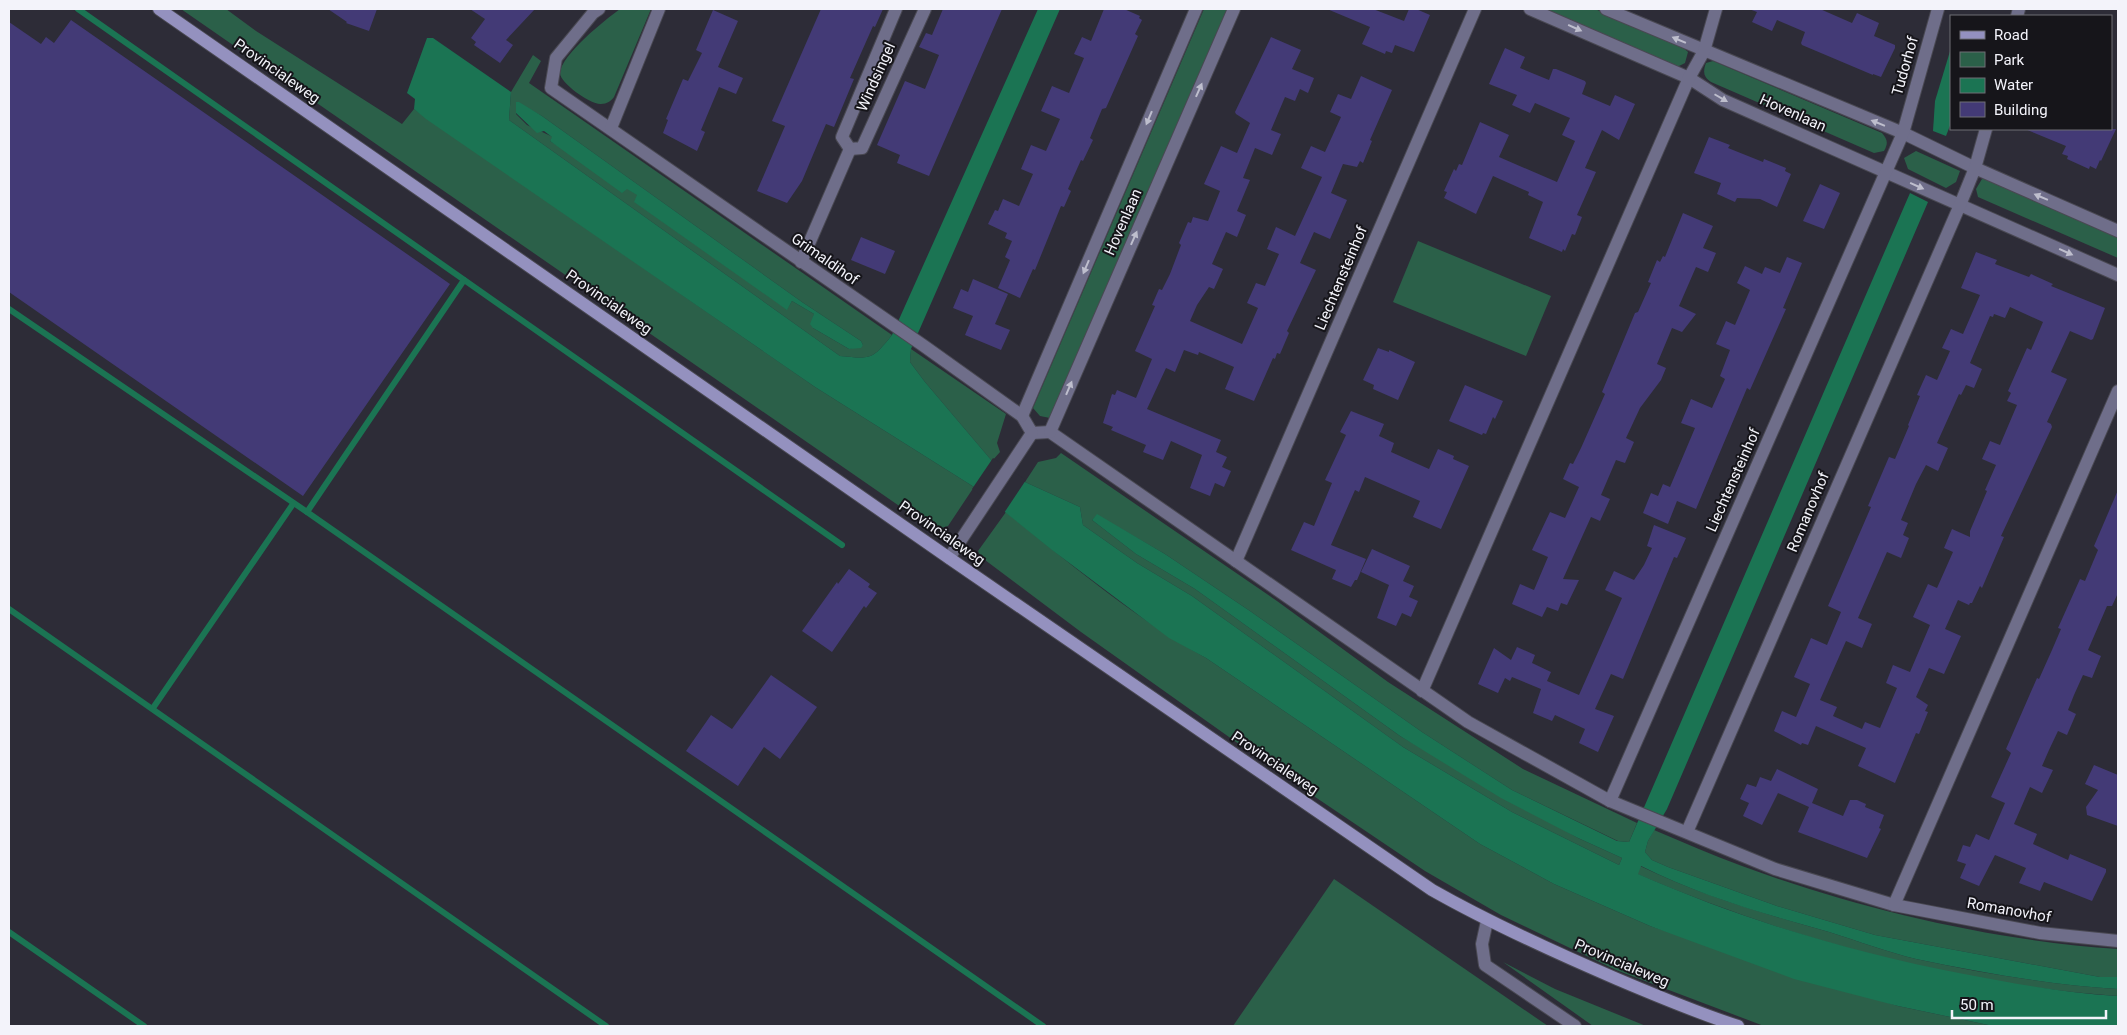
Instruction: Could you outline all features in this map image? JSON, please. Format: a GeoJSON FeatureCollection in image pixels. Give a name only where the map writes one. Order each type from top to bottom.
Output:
{"type":"FeatureCollection","features":[{"type":"Feature","properties":{"kind":"main road","name":"Provincialeweg"},"geometry":{"type":"LineString","coordinates":[[159,9],[949,558],[1432,890],[1487,921],[1680,1006],[1738,1026]]}},
{"type":"Feature","properties":{"kind":"street","name":"Grimaldihof"},"geometry":{"type":"LineString","coordinates":[[599,9],[593,13],[556,58],[551,88],[1022,416]]}},
{"type":"Feature","properties":{"kind":"street"},"geometry":{"type":"LineString","coordinates":[[610,128],[659,9]]}},
{"type":"Feature","properties":{"kind":"street","name":"Windsingel"},"geometry":{"type":"LineString","coordinates":[[896,9],[842,137],[850,149],[862,148],[925,9]]}},
{"type":"Feature","properties":{"kind":"street","name":"Hovenlaan"},"geometry":{"type":"LineString","coordinates":[[1022,416],[1196,9]]}},
{"type":"Feature","properties":{"kind":"street","name":"Hovenlaan"},"geometry":{"type":"LineString","coordinates":[[1050,432],[1234,9]]}},
{"type":"Feature","properties":{"kind":"street","name":"Liechtensteinhof"},"geometry":{"type":"LineString","coordinates":[[1236,561],[1475,9]]}},
{"type":"Feature","properties":{"kind":"street","name":"Hovenlaan"},"geometry":{"type":"LineString","coordinates":[[1530,9],[1689,78],[1723,100],[2118,275]]}},
{"type":"Feature","properties":{"kind":"street","name":"Hovenlaan"},"geometry":{"type":"LineString","coordinates":[[1606,9],[1903,133],[1975,168],[2118,231]]}},
{"type":"Feature","properties":{"kind":"street"},"geometry":{"type":"LineString","coordinates":[[1422,691],[1689,78],[1704,51],[1716,9]]}},
{"type":"Feature","properties":{"kind":"street","name":"Tudorhof"},"geometry":{"type":"LineString","coordinates":[[1903,133],[1938,9]]}},
{"type":"Feature","properties":{"kind":"street"},"geometry":{"type":"LineString","coordinates":[[1960,205],[1975,168],[1986,130]]}},
{"type":"Feature","properties":{"kind":"street"},"geometry":{"type":"LineString","coordinates":[[1886,172],[1903,133]]}},
{"type":"Feature","properties":{"kind":"street"},"geometry":{"type":"LineString","coordinates":[[801,262],[850,149]]}},
{"type":"Feature","properties":{"kind":"street","name":"Liechtensteinhof"},"geometry":{"type":"LineString","coordinates":[[1610,801],[1886,172]]}},
{"type":"Feature","properties":{"kind":"street","name":"Romanovhof"},"geometry":{"type":"LineString","coordinates":[[1687,832],[1960,205]]}},
{"type":"Feature","properties":{"kind":"street"},"geometry":{"type":"LineString","coordinates":[[1894,905],[2118,391]]}},
{"type":"Feature","properties":{"kind":"street"},"geometry":{"type":"LineString","coordinates":[[1022,416],[1032,433]]}},
{"type":"Feature","properties":{"kind":"street"},"geometry":{"type":"LineString","coordinates":[[1032,433],[1050,432],[1468,722],[1610,801]]}},
{"type":"Feature","properties":{"kind":"street"},"geometry":{"type":"LineString","coordinates":[[949,558],[1032,433]]}},
{"type":"Feature","properties":{"kind":"street","name":"Romanovhof"},"geometry":{"type":"LineString","coordinates":[[1610,801],[1775,868],[1894,905],[2040,933],[2118,941]]}},
{"type":"Feature","properties":{"kind":"street"},"geometry":{"type":"LineString","coordinates":[[1487,921],[1482,944],[1485,965],[1575,1026]]}},
{"type":"Feature","properties":{"kind":"green space"},"geometry":{"type":"Polygon","coordinates":[[[181,9],[226,9],[256,31],[402,124],[414,109],[815,387],[974,487],[948,526],[934,530],[181,9]]]}},
{"type":"Feature","properties":{"kind":"green space"},"geometry":{"type":"Polygon","coordinates":[[[620,9],[651,9],[614,97],[607,103],[596,103],[584,97],[565,82],[560,73],[562,65],[576,47],[620,9]]]}},
{"type":"Feature","properties":{"kind":"green space"},"geometry":{"type":"Polygon","coordinates":[[[1204,9],[1227,9],[1050,418],[1040,416],[1033,408],[1204,9]]]}},
{"type":"Feature","properties":{"kind":"green space"},"geometry":{"type":"Polygon","coordinates":[[[1542,9],[1595,9],[1681,46],[1688,52],[1685,63],[1677,67],[1542,9]]]}},
{"type":"Feature","properties":{"kind":"green space"},"geometry":{"type":"Polygon","coordinates":[[[533,55],[541,61],[529,83],[892,335],[880,349],[870,356],[858,358],[840,356],[509,120],[511,92],[533,55]],[[516,102],[516,114],[527,125],[553,137],[550,141],[638,195],[635,202],[787,309],[792,301],[814,314],[813,328],[849,349],[863,345],[861,341],[802,302],[542,116],[516,102]]]}},
{"type":"Feature","properties":{"kind":"green space"},"geometry":{"type":"Polygon","coordinates":[[[1713,61],[1882,133],[1887,144],[1884,151],[1874,153],[1711,82],[1705,76],[1704,69],[1706,63],[1713,61]]]}},
{"type":"Feature","properties":{"kind":"green space"},"geometry":{"type":"Polygon","coordinates":[[[1916,151],[1960,171],[1956,182],[1946,188],[1908,169],[1904,158],[1916,151]]]}},
{"type":"Feature","properties":{"kind":"green space"},"geometry":{"type":"Polygon","coordinates":[[[1982,179],[1989,179],[2118,236],[2118,258],[1978,197],[1976,189],[1982,179]]]}},
{"type":"Feature","properties":{"kind":"green space"},"geometry":{"type":"Polygon","coordinates":[[[1418,241],[1551,296],[1526,356],[1393,302],[1418,241]]]}},
{"type":"Feature","properties":{"kind":"green space"},"geometry":{"type":"Polygon","coordinates":[[[911,349],[1006,414],[997,443],[1000,452],[992,461],[910,362],[911,349]]]}},
{"type":"Feature","properties":{"kind":"green space"},"geometry":{"type":"Polygon","coordinates":[[[1061,453],[1277,601],[1388,682],[1523,769],[1637,823],[1629,842],[1618,841],[1512,790],[1422,732],[1250,611],[1165,554],[1097,515],[1092,520],[1136,554],[1195,589],[1400,736],[1578,838],[1622,858],[1619,865],[1512,812],[1403,747],[1192,596],[1137,563],[1083,525],[1080,507],[1025,482],[1038,462],[1056,458],[1061,453]]]}},
{"type":"Feature","properties":{"kind":"green space"},"geometry":{"type":"Polygon","coordinates":[[[1006,512],[1103,590],[1154,626],[1206,658],[1480,844],[1554,884],[1650,926],[1898,1006],[1993,1026],[1764,1026],[1616,970],[1501,915],[1425,871],[1284,776],[1081,632],[981,557],[978,551],[1006,512]]]}},
{"type":"Feature","properties":{"kind":"green space"},"geometry":{"type":"Polygon","coordinates":[[[1654,830],[1731,862],[1786,882],[1879,909],[1975,931],[2023,939],[2118,949],[2118,977],[2100,977],[1875,935],[1777,906],[1652,860],[1645,852],[1654,830]]]}},
{"type":"Feature","properties":{"kind":"green space"},"geometry":{"type":"Polygon","coordinates":[[[1640,866],[1686,886],[1733,903],[1916,959],[2017,978],[2067,985],[2118,989],[2118,996],[2056,990],[1995,981],[1873,955],[1753,919],[1694,897],[1637,874],[1640,866]]]}},
{"type":"Feature","properties":{"kind":"green space"},"geometry":{"type":"Polygon","coordinates":[[[1334,879],[1548,1026],[1233,1026],[1334,879]]]}},
{"type":"Feature","properties":{"kind":"green space"},"geometry":{"type":"Polygon","coordinates":[[[1503,962],[1555,989],[1646,1026],[1593,1026],[1503,962]]]}},
{"type":"Feature","properties":{"kind":"water"},"geometry":{"type":"Polygon","coordinates":[[[1038,9],[1060,9],[911,349],[910,362],[992,461],[1025,482],[1080,507],[1083,525],[1137,563],[1192,596],[1403,747],[1512,812],[1619,865],[1622,858],[1578,838],[1501,798],[1400,736],[1195,589],[1136,554],[1092,520],[1097,514],[1165,554],[1250,611],[1422,732],[1512,790],[1617,841],[1629,842],[1910,193],[1928,202],[1667,809],[1648,841],[1645,852],[1652,860],[1668,867],[1777,906],[1875,935],[2100,977],[2118,977],[2118,989],[2017,978],[1916,959],[1733,904],[1663,877],[1641,866],[1638,874],[1678,891],[1758,920],[1880,956],[2022,985],[2118,996],[2118,1026],[1993,1026],[1898,1006],[1794,979],[1650,926],[1554,884],[1480,844],[1206,658],[1169,638],[1052,550],[974,487],[815,387],[426,119],[414,109],[415,99],[407,93],[427,38],[433,38],[511,92],[509,120],[840,356],[858,358],[875,353],[892,335],[1038,9]]]}},
{"type":"Feature","properties":{"kind":"water"},"geometry":{"type":"Polygon","coordinates":[[[1950,51],[1950,126],[1946,136],[1933,131],[1935,101],[1950,51]]]}},
{"type":"Feature","properties":{"kind":"water"},"geometry":{"type":"Polygon","coordinates":[[[516,102],[542,116],[802,302],[861,341],[863,345],[861,348],[849,349],[813,328],[810,324],[814,314],[792,301],[787,310],[634,202],[637,195],[627,189],[622,193],[550,141],[552,137],[544,131],[537,133],[516,113],[516,102]]]}},
{"type":"Feature","properties":{"kind":"pier"},"geometry":{"type":"Polygon","coordinates":[[[993,458],[1026,480],[1004,513],[972,489],[993,458]]]}},
{"type":"Feature","properties":{"kind":"building"},"geometry":{"type":"Polygon","coordinates":[[[328,9],[377,9],[369,31],[346,23],[328,9]]]}},
{"type":"Feature","properties":{"kind":"building"},"geometry":{"type":"Polygon","coordinates":[[[470,9],[535,9],[506,40],[513,45],[500,63],[474,45],[476,42],[471,38],[485,19],[470,9]]]}},
{"type":"Feature","properties":{"kind":"building"},"geometry":{"type":"Polygon","coordinates":[[[821,9],[883,9],[875,27],[873,26],[850,78],[854,79],[834,127],[826,124],[802,181],[787,203],[757,191],[785,126],[772,121],[821,9]]]}},
{"type":"Feature","properties":{"kind":"building"},"geometry":{"type":"Polygon","coordinates":[[[943,9],[1002,9],[929,176],[897,163],[900,155],[877,145],[905,81],[925,89],[939,55],[919,47],[926,33],[932,35],[943,9]]]}},
{"type":"Feature","properties":{"kind":"building"},"geometry":{"type":"Polygon","coordinates":[[[1104,9],[1124,9],[1140,16],[1139,18],[1142,20],[1135,34],[1138,36],[1106,108],[1102,109],[1090,138],[1093,140],[1083,161],[1081,160],[1068,189],[1071,191],[1064,207],[1061,206],[1035,270],[1033,269],[1020,298],[998,288],[1010,260],[1005,257],[1012,241],[1005,238],[1007,233],[988,224],[995,210],[998,211],[1003,199],[1019,206],[1033,174],[1021,169],[1031,145],[1046,151],[1060,119],[1041,111],[1052,86],[1069,93],[1084,58],[1074,54],[1082,37],[1091,41],[1104,9]]]}},
{"type":"Feature","properties":{"kind":"building"},"geometry":{"type":"Polygon","coordinates":[[[1327,9],[1373,9],[1404,21],[1409,9],[1416,9],[1430,15],[1414,52],[1395,45],[1392,53],[1386,51],[1385,54],[1362,44],[1370,27],[1327,9]]]}},
{"type":"Feature","properties":{"kind":"building"},"geometry":{"type":"Polygon","coordinates":[[[1749,9],[1820,9],[1852,23],[1857,13],[1879,23],[1874,36],[1895,45],[1895,48],[1881,77],[1873,75],[1802,45],[1805,32],[1777,20],[1772,31],[1752,22],[1757,12],[1749,9]]]}},
{"type":"Feature","properties":{"kind":"building"},"geometry":{"type":"Polygon","coordinates":[[[713,10],[738,21],[718,67],[743,78],[736,94],[719,87],[701,130],[705,132],[697,151],[663,133],[668,120],[666,119],[683,79],[688,81],[702,53],[696,50],[713,10]]]}},
{"type":"Feature","properties":{"kind":"building"},"geometry":{"type":"Polygon","coordinates":[[[71,20],[450,284],[303,496],[9,292],[9,22],[41,44],[46,37],[54,43],[71,20]]]}},
{"type":"Feature","properties":{"kind":"building"},"geometry":{"type":"Polygon","coordinates":[[[1271,37],[1301,50],[1292,69],[1314,78],[1308,93],[1300,89],[1295,101],[1285,97],[1271,130],[1281,134],[1272,155],[1255,148],[1243,178],[1250,180],[1237,211],[1246,215],[1237,237],[1226,232],[1212,264],[1223,269],[1214,289],[1209,287],[1197,305],[1190,321],[1242,344],[1258,308],[1247,303],[1256,283],[1265,286],[1279,254],[1267,249],[1276,227],[1295,236],[1322,177],[1301,168],[1311,146],[1325,152],[1341,117],[1330,112],[1338,94],[1351,99],[1361,76],[1392,90],[1370,140],[1372,141],[1363,163],[1360,161],[1357,167],[1343,164],[1331,193],[1347,200],[1330,239],[1314,232],[1300,263],[1316,270],[1287,331],[1289,333],[1280,354],[1277,353],[1275,359],[1273,358],[1254,401],[1225,389],[1234,367],[1199,352],[1198,355],[1184,350],[1175,372],[1166,368],[1147,409],[1221,440],[1216,452],[1227,457],[1222,467],[1231,471],[1224,487],[1215,483],[1210,496],[1190,488],[1202,455],[1171,441],[1163,460],[1143,452],[1146,445],[1111,430],[1113,427],[1103,423],[1112,394],[1115,395],[1117,390],[1136,398],[1152,359],[1135,351],[1155,306],[1152,305],[1159,289],[1162,290],[1170,274],[1181,245],[1179,243],[1188,222],[1191,223],[1193,217],[1208,221],[1220,191],[1204,184],[1221,146],[1237,153],[1250,123],[1235,112],[1271,37]]]}},
{"type":"Feature","properties":{"kind":"building"},"geometry":{"type":"Polygon","coordinates":[[[1505,48],[1525,57],[1520,68],[1549,80],[1553,69],[1556,69],[1585,81],[1582,94],[1610,106],[1615,95],[1635,104],[1619,140],[1602,130],[1585,168],[1596,172],[1577,215],[1582,217],[1575,235],[1572,234],[1565,251],[1563,249],[1562,252],[1529,238],[1543,202],[1528,195],[1529,192],[1493,176],[1476,214],[1444,198],[1447,192],[1444,191],[1454,169],[1456,171],[1459,164],[1462,165],[1480,122],[1509,135],[1499,157],[1557,182],[1575,141],[1562,135],[1570,118],[1535,103],[1530,113],[1512,105],[1517,95],[1489,84],[1505,48]]]}},
{"type":"Feature","properties":{"kind":"building"},"geometry":{"type":"Polygon","coordinates":[[[2116,129],[2096,169],[2090,166],[2089,169],[2067,159],[2068,156],[2062,154],[2066,146],[2027,130],[2116,129]]]}},
{"type":"Feature","properties":{"kind":"building"},"geometry":{"type":"Polygon","coordinates":[[[1709,137],[1730,145],[1728,148],[1763,162],[1764,159],[1786,168],[1785,171],[1791,174],[1777,207],[1760,199],[1737,198],[1735,202],[1717,194],[1721,183],[1694,173],[1709,137]]]}},
{"type":"Feature","properties":{"kind":"building"},"geometry":{"type":"Polygon","coordinates":[[[1820,184],[1840,193],[1824,229],[1803,221],[1820,184]]]}},
{"type":"Feature","properties":{"kind":"building"},"geometry":{"type":"Polygon","coordinates":[[[1683,213],[1713,226],[1703,248],[1716,253],[1708,272],[1696,267],[1679,306],[1696,314],[1682,332],[1672,328],[1657,364],[1666,368],[1661,380],[1640,408],[1626,438],[1634,442],[1625,463],[1616,460],[1601,495],[1610,499],[1600,521],[1591,517],[1563,579],[1579,580],[1567,605],[1561,603],[1558,611],[1547,607],[1542,617],[1512,604],[1520,584],[1534,590],[1548,557],[1532,550],[1550,512],[1565,518],[1579,487],[1563,479],[1570,463],[1573,464],[1581,448],[1605,394],[1602,392],[1635,313],[1638,312],[1651,283],[1648,282],[1657,260],[1660,262],[1663,256],[1665,257],[1683,213]]]}},
{"type":"Feature","properties":{"kind":"building"},"geometry":{"type":"Polygon","coordinates":[[[861,237],[895,251],[885,274],[851,260],[861,237]]]}},
{"type":"Feature","properties":{"kind":"building"},"geometry":{"type":"Polygon","coordinates":[[[1976,252],[1997,260],[1995,264],[2029,277],[2031,274],[2053,284],[2051,286],[2105,308],[2093,339],[2091,340],[2070,331],[2051,372],[2067,379],[2047,422],[2052,427],[2001,536],[2004,537],[1982,588],[1980,586],[1972,603],[1969,605],[1958,600],[1945,629],[1961,636],[1944,674],[1929,668],[1916,697],[1928,705],[1925,711],[1928,712],[1919,734],[1916,733],[1895,783],[1858,766],[1866,748],[1816,726],[1808,745],[1802,743],[1801,745],[1774,731],[1782,711],[1796,717],[1810,684],[1794,677],[1811,638],[1827,645],[1841,612],[1828,606],[1871,507],[1868,506],[1889,457],[1895,459],[1909,426],[1920,396],[1917,395],[1926,375],[1937,380],[1950,351],[1942,348],[1951,329],[1963,334],[1980,295],[1961,288],[1976,252]],[[2010,307],[2005,318],[1994,314],[1993,317],[1990,316],[1970,363],[1982,369],[1974,388],[1966,385],[1961,395],[1959,394],[1937,443],[1948,448],[1938,471],[1926,465],[1901,520],[1908,523],[1903,535],[1909,538],[1901,558],[1887,552],[1858,618],[1872,624],[1862,648],[1846,641],[1820,700],[1837,707],[1833,716],[1862,729],[1865,722],[1880,728],[1897,688],[1886,683],[1893,665],[1910,672],[1930,625],[1913,617],[1928,584],[1937,588],[1953,552],[1944,548],[1952,529],[1970,537],[1970,531],[1996,465],[1982,459],[1990,441],[2000,445],[2017,405],[2007,401],[2011,393],[2008,391],[2027,348],[2031,350],[2043,322],[2010,307]]]}},
{"type":"Feature","properties":{"kind":"building"},"geometry":{"type":"Polygon","coordinates":[[[1787,257],[1802,263],[1783,308],[1786,309],[1750,390],[1747,388],[1696,509],[1677,501],[1668,524],[1643,513],[1651,493],[1658,496],[1663,484],[1670,487],[1695,428],[1681,423],[1691,399],[1712,408],[1725,379],[1720,376],[1730,350],[1716,344],[1726,321],[1735,325],[1750,290],[1737,283],[1745,266],[1762,274],[1765,267],[1780,273],[1787,257]]]}},
{"type":"Feature","properties":{"kind":"building"},"geometry":{"type":"Polygon","coordinates":[[[973,279],[1008,294],[995,324],[1010,330],[1001,350],[965,335],[973,316],[953,308],[961,289],[968,292],[973,279]]]}},
{"type":"Feature","properties":{"kind":"building"},"geometry":{"type":"Polygon","coordinates":[[[1378,348],[1389,352],[1389,350],[1415,362],[1398,400],[1373,389],[1374,385],[1363,380],[1378,348]]]}},
{"type":"Feature","properties":{"kind":"building"},"geometry":{"type":"Polygon","coordinates":[[[1465,385],[1503,401],[1495,419],[1493,417],[1486,434],[1483,433],[1482,435],[1449,421],[1465,385]]]}},
{"type":"Feature","properties":{"kind":"building"},"geometry":{"type":"Polygon","coordinates":[[[1351,411],[1384,424],[1379,436],[1394,443],[1391,452],[1429,469],[1438,449],[1454,456],[1453,459],[1469,466],[1441,529],[1413,517],[1420,501],[1365,477],[1359,492],[1355,490],[1331,545],[1366,559],[1357,580],[1355,580],[1351,587],[1332,579],[1336,570],[1291,550],[1304,522],[1314,526],[1332,483],[1325,480],[1346,435],[1340,432],[1351,411]]]}},
{"type":"Feature","properties":{"kind":"building"},"geometry":{"type":"Polygon","coordinates":[[[2118,490],[2118,593],[2112,606],[2107,606],[2088,650],[2101,656],[2092,678],[2083,675],[2074,695],[2068,710],[2076,714],[2067,735],[2058,731],[2042,766],[2053,770],[2042,793],[2030,787],[2014,824],[2037,834],[2033,844],[2068,860],[2070,854],[2106,869],[2106,872],[2092,901],[2044,882],[2040,891],[2019,883],[2026,868],[1995,855],[1979,886],[1960,878],[1966,864],[1957,861],[1963,845],[1970,847],[1976,834],[1989,840],[2005,803],[1991,797],[2011,753],[2006,749],[2037,678],[2039,679],[2052,650],[2061,629],[2058,628],[2080,579],[2085,581],[2098,550],[2094,546],[2118,490]]]}},
{"type":"Feature","properties":{"kind":"building"},"geometry":{"type":"Polygon","coordinates":[[[1654,525],[1686,538],[1677,558],[1674,557],[1623,679],[1611,674],[1595,709],[1614,716],[1598,752],[1579,743],[1585,729],[1555,715],[1552,721],[1533,713],[1541,689],[1512,677],[1510,681],[1505,678],[1498,693],[1478,684],[1494,648],[1511,660],[1517,647],[1535,655],[1532,663],[1551,672],[1547,681],[1579,695],[1622,598],[1605,590],[1614,571],[1634,580],[1652,548],[1647,546],[1654,525]]]}},
{"type":"Feature","properties":{"kind":"building"},"geometry":{"type":"Polygon","coordinates":[[[1372,549],[1410,566],[1403,581],[1414,586],[1409,597],[1418,601],[1411,617],[1402,613],[1396,626],[1377,618],[1389,585],[1361,572],[1372,549]]]}},
{"type":"Feature","properties":{"kind":"building"},"geometry":{"type":"Polygon","coordinates":[[[849,569],[870,584],[868,587],[877,593],[866,608],[864,606],[832,652],[802,631],[837,582],[838,584],[849,569]]]}},
{"type":"Feature","properties":{"kind":"building"},"geometry":{"type":"Polygon","coordinates":[[[771,675],[817,707],[780,759],[764,747],[738,786],[686,751],[711,715],[732,729],[771,675]]]}},
{"type":"Feature","properties":{"kind":"building"},"geometry":{"type":"Polygon","coordinates":[[[2094,765],[2118,775],[2118,826],[2087,815],[2086,807],[2098,790],[2085,784],[2094,765]]]}},
{"type":"Feature","properties":{"kind":"building"},"geometry":{"type":"Polygon","coordinates":[[[1777,769],[1818,789],[1812,803],[1843,816],[1850,800],[1857,800],[1866,804],[1865,807],[1884,815],[1879,828],[1881,829],[1867,858],[1798,832],[1809,807],[1778,793],[1762,825],[1743,816],[1749,803],[1740,799],[1747,784],[1756,787],[1760,777],[1771,781],[1777,769]]]}},
{"type":"Feature","properties":{"kind":"waterway"},"geometry":{"type":"LineString","coordinates":[[78,9],[842,545]]}},
{"type":"Feature","properties":{"kind":"waterway"},"geometry":{"type":"LineString","coordinates":[[307,512],[464,280]]}},
{"type":"Feature","properties":{"kind":"waterway"},"geometry":{"type":"LineString","coordinates":[[9,309],[307,512],[1043,1026]]}},
{"type":"Feature","properties":{"kind":"waterway"},"geometry":{"type":"LineString","coordinates":[[153,708],[293,504]]}},
{"type":"Feature","properties":{"kind":"waterway"},"geometry":{"type":"LineString","coordinates":[[9,609],[606,1026]]}},
{"type":"Feature","properties":{"kind":"waterway"},"geometry":{"type":"LineString","coordinates":[[9,932],[144,1026]]}}]}
